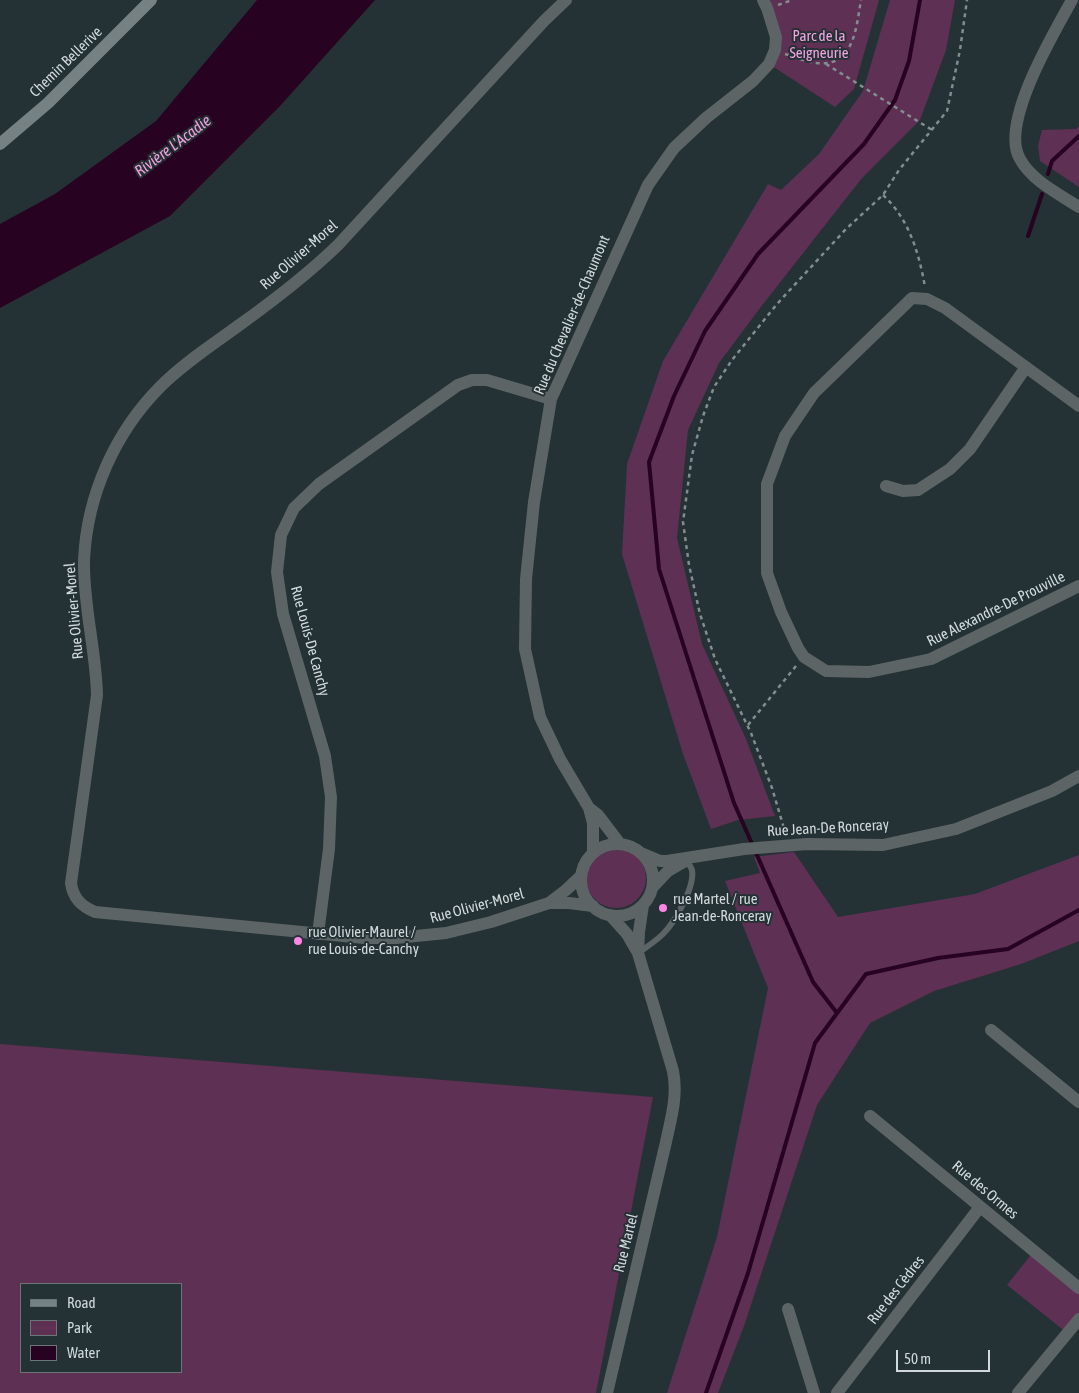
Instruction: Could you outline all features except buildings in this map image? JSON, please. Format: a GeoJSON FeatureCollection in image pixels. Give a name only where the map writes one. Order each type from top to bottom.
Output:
{"type":"FeatureCollection","features":[{"type":"Feature","properties":{"kind":"main road","name":"Chemin Bellerive"},"geometry":{"type":"LineString","coordinates":[[0,144],[48,103],[151,0]]}},
{"type":"Feature","properties":{"kind":"street","name":"Rue Olivier-Morel"},"geometry":{"type":"LineString","coordinates":[[566,0],[544,21],[356,226],[322,260],[277,298],[190,361],[160,386],[120,438],[108,462],[92,508],[85,547],[84,576],[97,695],[71,883],[75,896],[86,908],[104,913],[372,938],[431,935],[491,922],[549,903],[593,906]]}},
{"type":"Feature","properties":{"kind":"street"},"geometry":{"type":"LineString","coordinates":[[763,0],[776,37],[775,50]]}},
{"type":"Feature","properties":{"kind":"street"},"geometry":{"type":"LineString","coordinates":[[1072,0],[1042,56],[1017,117],[1014,140],[1019,159],[1036,178],[1079,207]]}},
{"type":"Feature","properties":{"kind":"street","name":"Rue du Chevalier-de-Chaumont"},"geometry":{"type":"LineString","coordinates":[[593,853],[594,823],[589,808],[560,760],[540,717],[525,649],[526,579],[534,502],[551,399],[648,185],[674,148],[706,118],[754,81],[768,64],[775,50]]}},
{"type":"Feature","properties":{"kind":"street","name":"Rue Alexandre-De Prouville"},"geometry":{"type":"LineString","coordinates":[[927,299],[912,298],[814,393],[785,436],[767,484],[767,574],[781,612],[798,648],[804,657],[826,671],[869,672],[931,659],[1079,586]]}},
{"type":"Feature","properties":{"kind":"street"},"geometry":{"type":"LineString","coordinates":[[927,299],[945,308],[1079,406]]}},
{"type":"Feature","properties":{"kind":"street"},"geometry":{"type":"LineString","coordinates":[[886,486],[903,491],[918,490],[950,469],[970,449],[1026,367]]}},
{"type":"Feature","properties":{"kind":"street","name":"Rue Louis-De Canchy"},"geometry":{"type":"LineString","coordinates":[[318,934],[330,849],[331,797],[325,756],[284,614],[277,572],[281,535],[284,528],[294,508],[319,484],[458,385],[472,380],[487,380],[551,399]]}},
{"type":"Feature","properties":{"kind":"street","name":"Rue Jean-De Ronceray"},"geometry":{"type":"LineString","coordinates":[[641,853],[660,861],[687,860],[744,849],[789,845],[883,845],[956,829],[1052,791],[1079,776]]}},
{"type":"Feature","properties":{"kind":"street","name":"Rue du Chevalier-de-Chaumont"},"geometry":{"type":"LineString","coordinates":[[589,808],[598,815],[620,844]]}},
{"type":"Feature","properties":{"kind":"street"},"geometry":{"type":"LineString","coordinates":[[611,844],[629,846],[641,853],[648,862],[652,873],[652,888],[642,905],[638,953],[627,934],[610,915],[593,906],[583,892],[583,867],[593,853],[611,844]]}},
{"type":"Feature","properties":{"kind":"street","name":"Rue Jean-De Ronceray"},"geometry":{"type":"LineString","coordinates":[[652,888],[668,871],[687,860]]}},
{"type":"Feature","properties":{"kind":"street","name":"Rue Olivier-Morel"},"geometry":{"type":"LineString","coordinates":[[549,903],[582,876]]}},
{"type":"Feature","properties":{"kind":"street"},"geometry":{"type":"LineString","coordinates":[[610,915],[628,914],[642,905]]}},
{"type":"Feature","properties":{"kind":"street","name":"Rue Martel"},"geometry":{"type":"LineString","coordinates":[[607,1393],[675,1100],[676,1088],[673,1071],[638,953]]}},
{"type":"Feature","properties":{"kind":"street"},"geometry":{"type":"LineString","coordinates":[[991,1030],[1079,1102]]}},
{"type":"Feature","properties":{"kind":"street","name":"Rue des Ormes"},"geometry":{"type":"LineString","coordinates":[[870,1116],[1079,1288]]}},
{"type":"Feature","properties":{"kind":"street","name":"Rue des Cèdres"},"geometry":{"type":"LineString","coordinates":[[837,1393],[980,1207]]}},
{"type":"Feature","properties":{"kind":"street"},"geometry":{"type":"LineString","coordinates":[[788,1308],[814,1393]]}},
{"type":"Feature","properties":{"kind":"street"},"geometry":{"type":"LineString","coordinates":[[1018,1393],[1079,1319]]}},
{"type":"Feature","properties":{"kind":"lane"},"geometry":{"type":"LineString","coordinates":[[638,953],[663,934],[681,908],[692,880],[692,870],[687,860]]}},
{"type":"Feature","properties":{"kind":"path"},"geometry":{"type":"LineString","coordinates":[[826,64],[839,60],[845,55],[855,35],[861,0]]}},
{"type":"Feature","properties":{"kind":"path"},"geometry":{"type":"LineString","coordinates":[[789,845],[772,788],[748,725],[715,659],[700,614],[689,565],[683,522],[692,455],[703,416],[714,387],[732,360],[777,304],[846,229],[883,195],[899,170],[947,111],[960,50],[967,0]]}},
{"type":"Feature","properties":{"kind":"path"},"geometry":{"type":"LineString","coordinates":[[775,50],[826,64],[932,130]]}},
{"type":"Feature","properties":{"kind":"path"},"geometry":{"type":"LineString","coordinates":[[883,195],[895,206],[910,233],[918,252],[927,299]]}},
{"type":"Feature","properties":{"kind":"path"},"geometry":{"type":"LineString","coordinates":[[748,725],[804,657]]}},
{"type":"Feature","properties":{"kind":"green space","name":"Parc de la Seigneurie"},"geometry":{"type":"Polygon","coordinates":[[[763,0],[879,0],[854,89],[835,107],[769,64],[775,50],[763,0]]]}},
{"type":"Feature","properties":{"kind":"green space"},"geometry":{"type":"Polygon","coordinates":[[[890,0],[955,0],[946,50],[920,120],[862,178],[760,308],[719,363],[688,430],[677,538],[702,644],[746,739],[775,816],[738,820],[711,829],[683,754],[622,554],[627,464],[663,361],[768,184],[781,190],[819,154],[863,91],[890,0]]]}},
{"type":"Feature","properties":{"kind":"green space"},"geometry":{"type":"Polygon","coordinates":[[[1079,126],[1079,187],[1040,161],[1038,146],[1042,130],[1076,129],[1079,126]]]}},
{"type":"Feature","properties":{"kind":"green space"},"geometry":{"type":"Polygon","coordinates":[[[616,848],[633,853],[641,861],[646,878],[641,895],[633,903],[616,908],[599,903],[591,895],[586,878],[591,861],[599,853],[616,848]]]}},
{"type":"Feature","properties":{"kind":"green space"},"geometry":{"type":"Polygon","coordinates":[[[794,852],[838,917],[975,894],[1079,855],[1079,941],[1021,964],[934,991],[870,1023],[817,1105],[744,1326],[718,1393],[667,1393],[717,1237],[768,988],[725,881],[760,873],[754,857],[794,852]]]}},
{"type":"Feature","properties":{"kind":"green space"},"geometry":{"type":"Polygon","coordinates":[[[0,1044],[653,1097],[596,1393],[0,1393],[0,1044]]]}},
{"type":"Feature","properties":{"kind":"green space"},"geometry":{"type":"Polygon","coordinates":[[[1034,1251],[1079,1288],[1079,1319],[1067,1333],[1007,1285],[1034,1251]]]}},
{"type":"Feature","properties":{"kind":"water","name":"Rivière L'Acadie"},"geometry":{"type":"Polygon","coordinates":[[[257,0],[375,0],[280,106],[170,216],[0,308],[0,224],[55,194],[156,121],[257,0]]]}},
{"type":"Feature","properties":{"kind":"waterway"},"geometry":{"type":"LineString","coordinates":[[837,1013],[813,982],[734,803],[659,569],[649,462],[674,396],[705,331],[758,254],[864,144],[895,100],[909,61],[920,0]]}},
{"type":"Feature","properties":{"kind":"waterway"},"geometry":{"type":"LineString","coordinates":[[1048,174],[1052,161],[1079,136]]}},
{"type":"Feature","properties":{"kind":"waterway"},"geometry":{"type":"LineString","coordinates":[[1028,236],[1042,194]]}},
{"type":"Feature","properties":{"kind":"waterway"},"geometry":{"type":"LineString","coordinates":[[706,1393],[748,1273],[815,1043],[866,974],[938,958],[1008,949],[1079,910]]}},
{"type":"Feature","properties":{"kind":"place","name":"rue Martel / rue Jean-de-Ronceray"},"geometry":{"type":"Point","coordinates":[663,908]}},
{"type":"Feature","properties":{"kind":"place","name":"rue Olivier-Maurel / rue Louis-de-Canchy"},"geometry":{"type":"Point","coordinates":[298,941]}}]}
